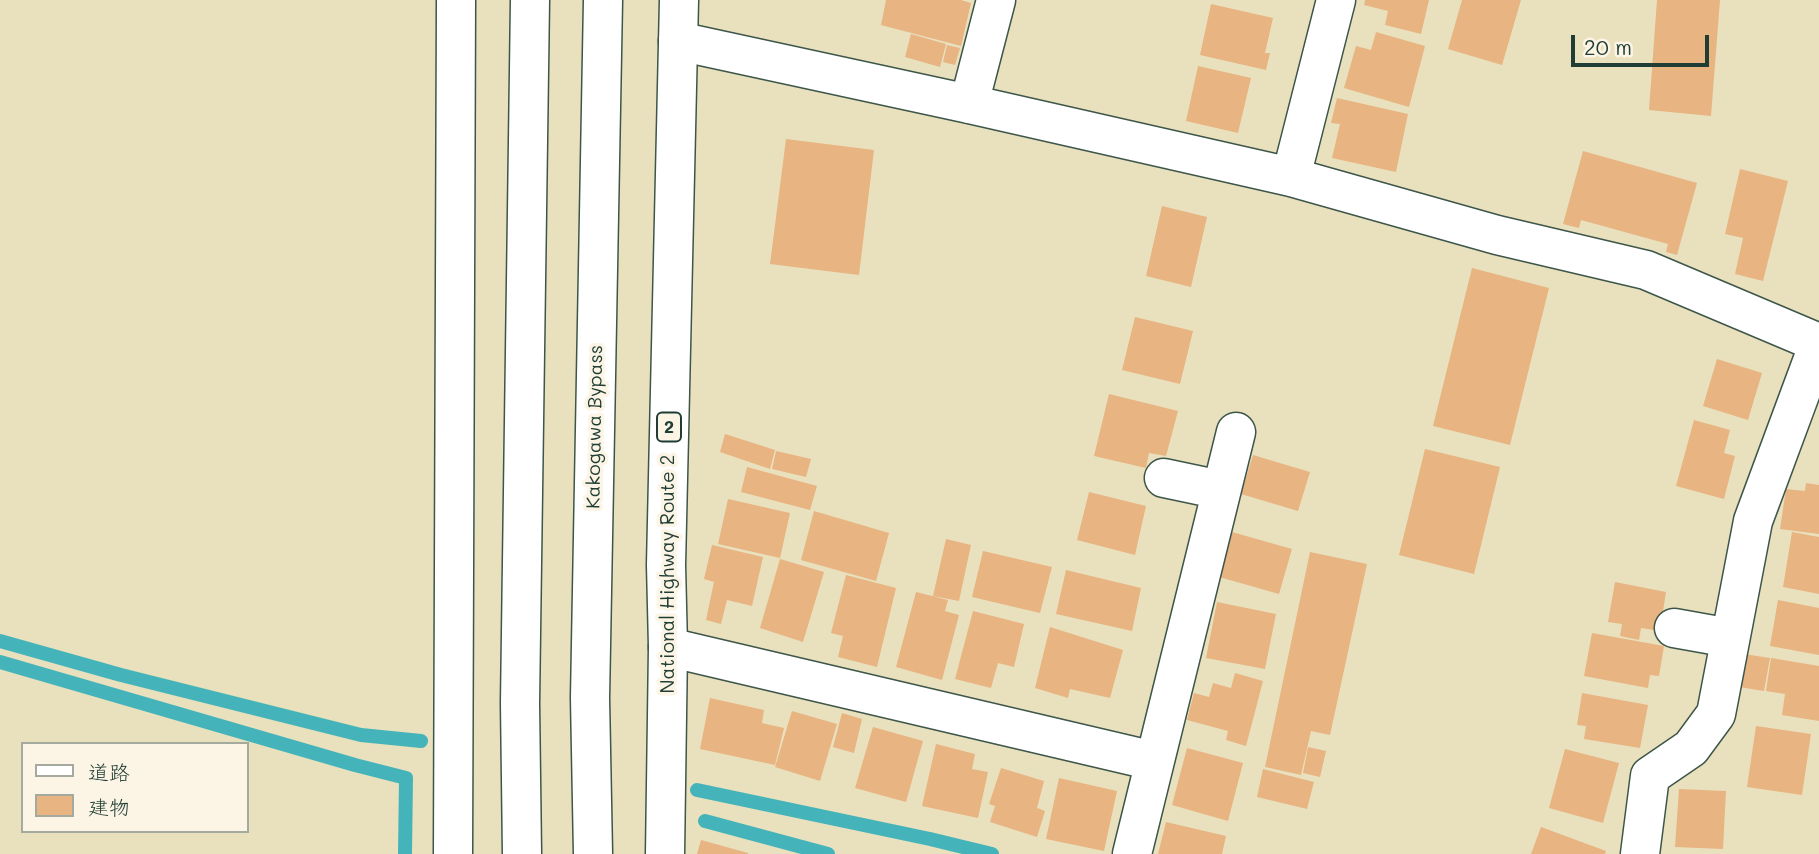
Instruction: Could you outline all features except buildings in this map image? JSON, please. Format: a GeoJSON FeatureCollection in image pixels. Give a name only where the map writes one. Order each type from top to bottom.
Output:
{"type":"FeatureCollection","features":[{"type":"Feature","properties":{"kind":"main road"},"geometry":{"type":"LineString","coordinates":[[453,854],[456,0]]}},
{"type":"Feature","properties":{"kind":"main road"},"geometry":{"type":"LineString","coordinates":[[522,854],[520,703],[530,0]]}},
{"type":"Feature","properties":{"kind":"main road","name":"Kakogawa Bypass"},"geometry":{"type":"LineString","coordinates":[[593,854],[590,698],[603,0]]}},
{"type":"Feature","properties":{"kind":"main road","name":"National Highway Route 2"},"geometry":{"type":"LineString","coordinates":[[665,854],[668,647],[666,551],[679,0]]}},
{"type":"Feature","properties":{"kind":"main road"},"geometry":{"type":"LineString","coordinates":[[969,104],[996,0]]}},
{"type":"Feature","properties":{"kind":"main road"},"geometry":{"type":"LineString","coordinates":[[1291,177],[1336,0]]}},
{"type":"Feature","properties":{"kind":"main road"},"geometry":{"type":"LineString","coordinates":[[678,41],[1291,177],[1497,235],[1646,270],[1819,343],[1753,521],[1716,714],[1690,748],[1650,776],[1640,854]]}},
{"type":"Feature","properties":{"kind":"main road"},"geometry":{"type":"LineString","coordinates":[[1132,854],[1236,432]]}},
{"type":"Feature","properties":{"kind":"main road"},"geometry":{"type":"LineString","coordinates":[[1164,478],[1221,490]]}},
{"type":"Feature","properties":{"kind":"main road"},"geometry":{"type":"LineString","coordinates":[[1674,628],[1730,638]]}},
{"type":"Feature","properties":{"kind":"main road"},"geometry":{"type":"LineString","coordinates":[[668,647],[1154,761]]}},
{"type":"Feature","properties":{"kind":"waterway"},"geometry":{"type":"LineString","coordinates":[[0,641],[121,675],[361,735],[421,741]]}},
{"type":"Feature","properties":{"kind":"waterway"},"geometry":{"type":"LineString","coordinates":[[0,662],[406,778],[405,854]]}},
{"type":"Feature","properties":{"kind":"waterway"},"geometry":{"type":"LineString","coordinates":[[697,790],[992,854]]}},
{"type":"Feature","properties":{"kind":"waterway"},"geometry":{"type":"LineString","coordinates":[[705,821],[828,854]]}}]}
